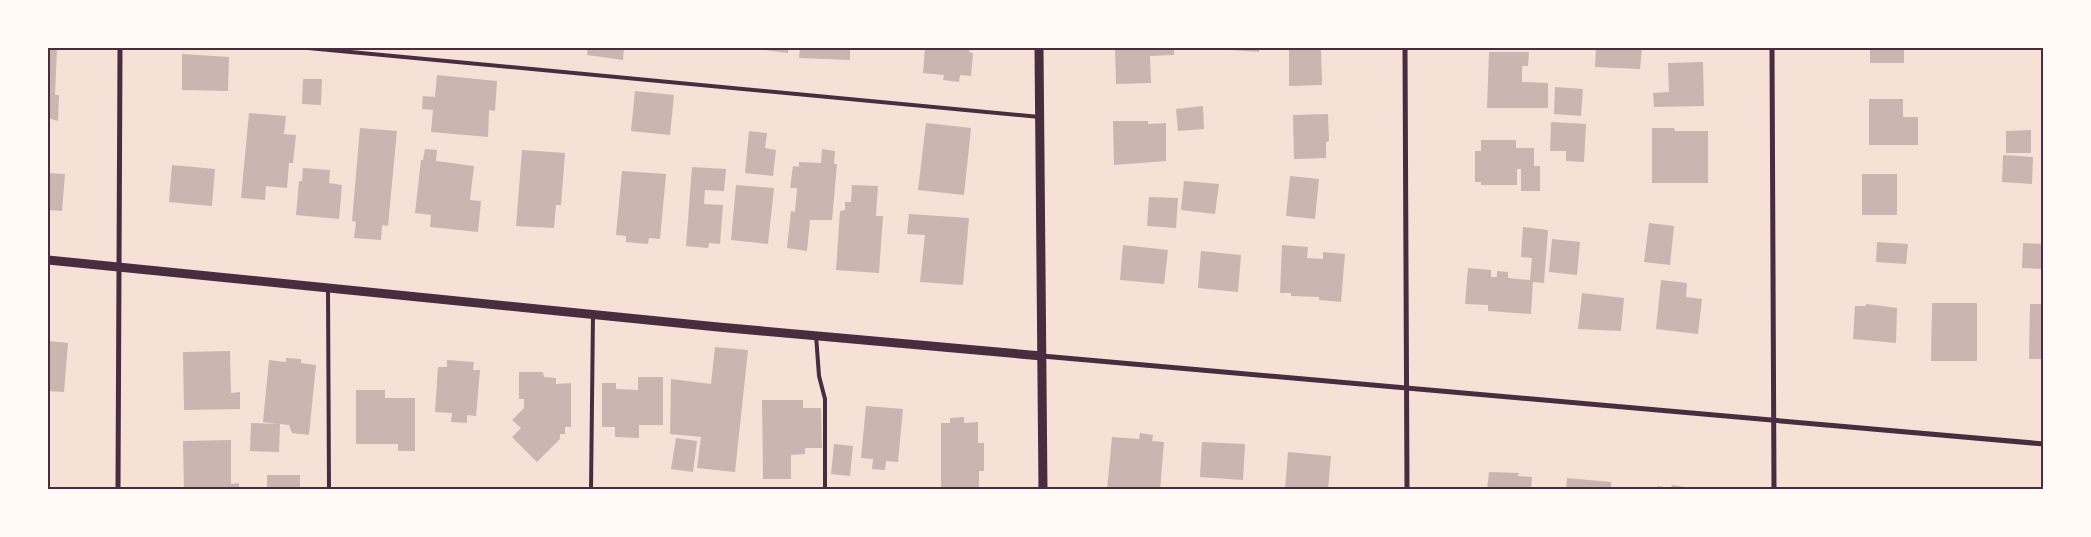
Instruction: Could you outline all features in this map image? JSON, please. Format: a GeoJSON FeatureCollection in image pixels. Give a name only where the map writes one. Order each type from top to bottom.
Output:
{"type":"FeatureCollection","features":[{"type":"Feature","properties":{"kind":"street"},"geometry":{"type":"LineString","coordinates":[[118,490],[120,48]]}},
{"type":"Feature","properties":{"kind":"street"},"geometry":{"type":"LineString","coordinates":[[1039,48],[1043,490]]}},
{"type":"Feature","properties":{"kind":"street"},"geometry":{"type":"LineString","coordinates":[[1404,48],[1407,490]]}},
{"type":"Feature","properties":{"kind":"street"},"geometry":{"type":"LineString","coordinates":[[1772,48],[1774,490]]}},
{"type":"Feature","properties":{"kind":"street"},"geometry":{"type":"LineString","coordinates":[[48,260],[1042,356],[2044,444]]}},
{"type":"Feature","properties":{"kind":"lane"},"geometry":{"type":"LineString","coordinates":[[308,48],[1041,117]]}},
{"type":"Feature","properties":{"kind":"lane"},"geometry":{"type":"LineString","coordinates":[[328,288],[329,490]]}},
{"type":"Feature","properties":{"kind":"lane"},"geometry":{"type":"LineString","coordinates":[[591,490],[594,314]]}},
{"type":"Feature","properties":{"kind":"lane"},"geometry":{"type":"LineString","coordinates":[[816,335],[819,376],[825,399],[826,490]]}},
{"type":"Feature","properties":{"kind":"building"},"geometry":{"type":"Polygon","coordinates":[[[48,48],[57,48],[55,95],[59,95],[58,121],[48,118],[48,48]]]}},
{"type":"Feature","properties":{"kind":"building"},"geometry":{"type":"Polygon","coordinates":[[[588,48],[624,48],[623,60],[587,55],[588,48]]]}},
{"type":"Feature","properties":{"kind":"building"},"geometry":{"type":"Polygon","coordinates":[[[749,48],[788,48],[788,53],[749,48]]]}},
{"type":"Feature","properties":{"kind":"building"},"geometry":{"type":"Polygon","coordinates":[[[800,48],[850,48],[850,60],[799,58],[800,48]]]}},
{"type":"Feature","properties":{"kind":"building"},"geometry":{"type":"Polygon","coordinates":[[[925,48],[970,48],[969,52],[973,53],[971,76],[960,75],[959,82],[943,80],[944,75],[923,73],[925,48]]]}},
{"type":"Feature","properties":{"kind":"building"},"geometry":{"type":"Polygon","coordinates":[[[1115,48],[1174,48],[1174,55],[1150,56],[1151,83],[1116,84],[1115,48]]]}},
{"type":"Feature","properties":{"kind":"building"},"geometry":{"type":"Polygon","coordinates":[[[1231,48],[1259,48],[1259,52],[1231,50],[1231,48]]]}},
{"type":"Feature","properties":{"kind":"building"},"geometry":{"type":"Polygon","coordinates":[[[1289,48],[1321,48],[1322,85],[1289,86],[1289,48]]]}},
{"type":"Feature","properties":{"kind":"building"},"geometry":{"type":"Polygon","coordinates":[[[1596,48],[1642,48],[1640,69],[1595,67],[1596,48]]]}},
{"type":"Feature","properties":{"kind":"building"},"geometry":{"type":"Polygon","coordinates":[[[1870,48],[1904,48],[1904,63],[1870,63],[1870,48]]]}},
{"type":"Feature","properties":{"kind":"building"},"geometry":{"type":"Polygon","coordinates":[[[1489,52],[1529,52],[1528,66],[1522,66],[1522,82],[1548,83],[1548,108],[1487,108],[1489,52]]]}},
{"type":"Feature","properties":{"kind":"building"},"geometry":{"type":"Polygon","coordinates":[[[182,54],[229,57],[228,91],[182,90],[182,54]]]}},
{"type":"Feature","properties":{"kind":"building"},"geometry":{"type":"Polygon","coordinates":[[[1703,62],[1704,106],[1654,107],[1653,93],[1669,92],[1668,63],[1703,62]]]}},
{"type":"Feature","properties":{"kind":"building"},"geometry":{"type":"Polygon","coordinates":[[[437,75],[497,81],[495,111],[489,110],[488,137],[431,132],[433,110],[422,109],[423,96],[435,97],[437,75]]]}},
{"type":"Feature","properties":{"kind":"building"},"geometry":{"type":"Polygon","coordinates":[[[303,79],[322,79],[321,105],[302,104],[303,79]]]}},
{"type":"Feature","properties":{"kind":"building"},"geometry":{"type":"Polygon","coordinates":[[[1555,87],[1583,89],[1581,116],[1554,114],[1555,87]]]}},
{"type":"Feature","properties":{"kind":"building"},"geometry":{"type":"Polygon","coordinates":[[[635,91],[674,95],[670,135],[631,131],[635,91]]]}},
{"type":"Feature","properties":{"kind":"building"},"geometry":{"type":"Polygon","coordinates":[[[1869,99],[1903,99],[1903,117],[1918,117],[1918,145],[1869,145],[1869,99]]]}},
{"type":"Feature","properties":{"kind":"building"},"geometry":{"type":"Polygon","coordinates":[[[1203,106],[1204,129],[1178,131],[1176,109],[1203,106]]]}},
{"type":"Feature","properties":{"kind":"building"},"geometry":{"type":"Polygon","coordinates":[[[249,113],[286,116],[284,134],[296,135],[293,163],[289,163],[287,188],[266,186],[265,200],[241,198],[249,113]]]}},
{"type":"Feature","properties":{"kind":"building"},"geometry":{"type":"Polygon","coordinates":[[[1328,114],[1329,141],[1326,142],[1326,158],[1294,159],[1293,115],[1328,114]]]}},
{"type":"Feature","properties":{"kind":"building"},"geometry":{"type":"Polygon","coordinates":[[[1113,121],[1148,121],[1148,124],[1166,123],[1166,161],[1114,165],[1113,121]]]}},
{"type":"Feature","properties":{"kind":"building"},"geometry":{"type":"Polygon","coordinates":[[[1551,122],[1586,124],[1584,162],[1566,161],[1566,151],[1550,151],[1551,122]]]}},
{"type":"Feature","properties":{"kind":"building"},"geometry":{"type":"Polygon","coordinates":[[[926,123],[971,128],[964,195],[918,190],[926,123]]]}},
{"type":"Feature","properties":{"kind":"building"},"geometry":{"type":"Polygon","coordinates":[[[360,128],[397,131],[388,226],[382,225],[381,240],[354,238],[356,222],[352,221],[360,128]]]}},
{"type":"Feature","properties":{"kind":"building"},"geometry":{"type":"Polygon","coordinates":[[[1652,128],[1674,128],[1675,131],[1708,131],[1708,183],[1652,183],[1652,128]]]}},
{"type":"Feature","properties":{"kind":"building"},"geometry":{"type":"Polygon","coordinates":[[[2031,130],[2031,153],[2006,153],[2006,131],[2031,130]]]}},
{"type":"Feature","properties":{"kind":"building"},"geometry":{"type":"Polygon","coordinates":[[[749,131],[767,133],[765,148],[776,150],[773,176],[745,173],[749,131]]]}},
{"type":"Feature","properties":{"kind":"building"},"geometry":{"type":"Polygon","coordinates":[[[1481,140],[1516,140],[1516,148],[1534,148],[1534,166],[1540,166],[1540,191],[1521,191],[1521,169],[1517,169],[1517,185],[1481,185],[1481,182],[1475,182],[1475,151],[1481,151],[1481,140]]]}},
{"type":"Feature","properties":{"kind":"building"},"geometry":{"type":"Polygon","coordinates":[[[425,149],[437,150],[436,161],[474,166],[470,200],[481,201],[478,232],[430,227],[431,215],[415,213],[421,160],[423,160],[425,149]]]}},
{"type":"Feature","properties":{"kind":"building"},"geometry":{"type":"Polygon","coordinates":[[[822,149],[835,151],[834,164],[837,164],[832,220],[810,220],[807,251],[787,248],[791,211],[795,212],[797,188],[790,188],[793,166],[799,167],[799,162],[821,163],[822,149]]]}},
{"type":"Feature","properties":{"kind":"building"},"geometry":{"type":"Polygon","coordinates":[[[522,150],[565,153],[561,205],[556,205],[554,228],[516,226],[522,150]]]}},
{"type":"Feature","properties":{"kind":"building"},"geometry":{"type":"Polygon","coordinates":[[[2003,155],[2033,157],[2032,184],[2002,182],[2003,155]]]}},
{"type":"Feature","properties":{"kind":"building"},"geometry":{"type":"Polygon","coordinates":[[[172,165],[215,169],[212,206],[169,202],[172,165]]]}},
{"type":"Feature","properties":{"kind":"building"},"geometry":{"type":"Polygon","coordinates":[[[692,167],[726,169],[724,191],[705,190],[704,204],[723,205],[720,244],[709,243],[708,248],[686,246],[692,167]]]}},
{"type":"Feature","properties":{"kind":"building"},"geometry":{"type":"Polygon","coordinates":[[[303,168],[330,170],[329,183],[342,185],[339,219],[296,215],[299,181],[302,181],[303,168]]]}},
{"type":"Feature","properties":{"kind":"building"},"geometry":{"type":"Polygon","coordinates":[[[622,171],[666,174],[660,239],[649,238],[648,244],[626,242],[626,236],[616,235],[622,171]]]}},
{"type":"Feature","properties":{"kind":"building"},"geometry":{"type":"Polygon","coordinates":[[[48,173],[65,174],[62,211],[48,210],[48,173]]]}},
{"type":"Feature","properties":{"kind":"building"},"geometry":{"type":"Polygon","coordinates":[[[1862,174],[1897,174],[1897,215],[1862,215],[1862,174]]]}},
{"type":"Feature","properties":{"kind":"building"},"geometry":{"type":"Polygon","coordinates":[[[1290,176],[1319,179],[1315,219],[1286,216],[1290,176]]]}},
{"type":"Feature","properties":{"kind":"building"},"geometry":{"type":"Polygon","coordinates":[[[1184,181],[1219,184],[1215,214],[1181,210],[1184,181]]]}},
{"type":"Feature","properties":{"kind":"building"},"geometry":{"type":"Polygon","coordinates":[[[736,185],[774,188],[768,244],[731,240],[736,185]]]}},
{"type":"Feature","properties":{"kind":"building"},"geometry":{"type":"Polygon","coordinates":[[[852,185],[878,186],[876,216],[883,216],[879,273],[836,270],[840,211],[845,210],[845,202],[851,202],[852,185]]]}},
{"type":"Feature","properties":{"kind":"building"},"geometry":{"type":"Polygon","coordinates":[[[1149,197],[1178,198],[1176,228],[1147,226],[1149,197]]]}},
{"type":"Feature","properties":{"kind":"building"},"geometry":{"type":"Polygon","coordinates":[[[909,214],[969,218],[963,285],[920,282],[925,235],[907,234],[909,214]]]}},
{"type":"Feature","properties":{"kind":"building"},"geometry":{"type":"Polygon","coordinates":[[[1649,223],[1674,226],[1670,265],[1644,262],[1649,223]]]}},
{"type":"Feature","properties":{"kind":"building"},"geometry":{"type":"Polygon","coordinates":[[[1523,227],[1548,230],[1544,283],[1533,282],[1531,314],[1488,311],[1488,305],[1465,304],[1468,268],[1491,270],[1491,277],[1497,277],[1497,271],[1508,272],[1508,278],[1530,280],[1532,258],[1521,257],[1523,227]]]}},
{"type":"Feature","properties":{"kind":"building"},"geometry":{"type":"Polygon","coordinates":[[[1552,239],[1580,242],[1577,275],[1549,272],[1552,239]]]}},
{"type":"Feature","properties":{"kind":"building"},"geometry":{"type":"Polygon","coordinates":[[[1877,242],[1908,244],[1906,264],[1876,262],[1877,242]]]}},
{"type":"Feature","properties":{"kind":"building"},"geometry":{"type":"Polygon","coordinates":[[[2023,243],[2044,244],[2044,269],[2022,268],[2023,243]]]}},
{"type":"Feature","properties":{"kind":"building"},"geometry":{"type":"Polygon","coordinates":[[[1123,245],[1168,250],[1164,284],[1120,280],[1123,245]]]}},
{"type":"Feature","properties":{"kind":"building"},"geometry":{"type":"Polygon","coordinates":[[[1282,245],[1308,247],[1307,258],[1323,259],[1323,252],[1345,254],[1341,302],[1319,300],[1319,297],[1291,296],[1291,293],[1280,293],[1282,245]]]}},
{"type":"Feature","properties":{"kind":"building"},"geometry":{"type":"Polygon","coordinates":[[[1201,251],[1241,255],[1238,292],[1198,288],[1201,251]]]}},
{"type":"Feature","properties":{"kind":"building"},"geometry":{"type":"Polygon","coordinates":[[[1661,280],[1687,283],[1686,297],[1702,299],[1698,334],[1656,329],[1661,280]]]}},
{"type":"Feature","properties":{"kind":"building"},"geometry":{"type":"Polygon","coordinates":[[[1582,293],[1624,298],[1621,331],[1578,329],[1582,293]]]}},
{"type":"Feature","properties":{"kind":"building"},"geometry":{"type":"Polygon","coordinates":[[[1932,303],[1977,303],[1977,361],[1931,361],[1932,303]]]}},
{"type":"Feature","properties":{"kind":"building"},"geometry":{"type":"Polygon","coordinates":[[[1866,304],[1897,308],[1896,343],[1853,339],[1855,306],[1866,306],[1866,304]]]}},
{"type":"Feature","properties":{"kind":"building"},"geometry":{"type":"Polygon","coordinates":[[[2030,304],[2044,304],[2044,359],[2029,359],[2030,304]]]}},
{"type":"Feature","properties":{"kind":"building"},"geometry":{"type":"Polygon","coordinates":[[[48,341],[68,343],[64,392],[48,391],[48,341]]]}},
{"type":"Feature","properties":{"kind":"building"},"geometry":{"type":"Polygon","coordinates":[[[715,347],[748,350],[735,472],[697,468],[701,437],[670,434],[671,379],[711,384],[715,347]]]}},
{"type":"Feature","properties":{"kind":"building"},"geometry":{"type":"Polygon","coordinates":[[[230,351],[231,393],[240,392],[240,409],[184,410],[183,352],[230,351]]]}},
{"type":"Feature","properties":{"kind":"building"},"geometry":{"type":"Polygon","coordinates":[[[286,358],[301,359],[301,363],[316,365],[309,435],[292,433],[289,425],[280,424],[279,452],[250,451],[251,423],[277,424],[263,422],[269,360],[286,362],[286,358]]]}},
{"type":"Feature","properties":{"kind":"building"},"geometry":{"type":"Polygon","coordinates":[[[447,360],[474,362],[473,370],[480,370],[476,416],[467,415],[467,423],[451,422],[452,413],[435,412],[438,367],[447,367],[447,360]]]}},
{"type":"Feature","properties":{"kind":"building"},"geometry":{"type":"Polygon","coordinates":[[[519,372],[543,372],[544,377],[556,378],[556,384],[571,383],[571,427],[565,427],[565,434],[560,434],[560,439],[537,462],[512,437],[521,428],[512,420],[524,408],[524,399],[519,399],[519,372]]]}},
{"type":"Feature","properties":{"kind":"building"},"geometry":{"type":"Polygon","coordinates":[[[638,377],[663,377],[663,425],[639,425],[639,438],[615,437],[615,427],[602,427],[602,383],[616,383],[616,389],[638,390],[638,377]]]}},
{"type":"Feature","properties":{"kind":"building"},"geometry":{"type":"Polygon","coordinates":[[[356,390],[385,390],[385,398],[415,398],[415,451],[398,451],[398,444],[356,444],[356,390]]]}},
{"type":"Feature","properties":{"kind":"building"},"geometry":{"type":"Polygon","coordinates":[[[762,400],[803,400],[803,408],[821,408],[822,448],[805,448],[805,454],[791,455],[791,479],[763,479],[762,400]]]}},
{"type":"Feature","properties":{"kind":"building"},"geometry":{"type":"Polygon","coordinates":[[[866,406],[903,409],[898,462],[886,461],[885,470],[872,469],[873,459],[861,458],[866,406]]]}},
{"type":"Feature","properties":{"kind":"building"},"geometry":{"type":"Polygon","coordinates":[[[964,417],[964,423],[978,422],[978,443],[984,443],[984,471],[979,471],[979,490],[941,490],[941,423],[950,423],[950,418],[964,417]]]}},
{"type":"Feature","properties":{"kind":"building"},"geometry":{"type":"Polygon","coordinates":[[[1140,433],[1153,435],[1152,441],[1164,442],[1160,490],[1107,490],[1112,437],[1139,439],[1140,433]]]}},
{"type":"Feature","properties":{"kind":"building"},"geometry":{"type":"Polygon","coordinates":[[[676,438],[697,441],[693,472],[671,469],[676,438]]]}},
{"type":"Feature","properties":{"kind":"building"},"geometry":{"type":"Polygon","coordinates":[[[231,440],[231,484],[239,483],[239,490],[184,490],[183,441],[231,440]]]}},
{"type":"Feature","properties":{"kind":"building"},"geometry":{"type":"Polygon","coordinates":[[[1202,442],[1245,444],[1243,480],[1200,477],[1202,442]]]}},
{"type":"Feature","properties":{"kind":"building"},"geometry":{"type":"Polygon","coordinates":[[[834,444],[853,446],[850,476],[831,474],[834,444]]]}},
{"type":"Feature","properties":{"kind":"building"},"geometry":{"type":"Polygon","coordinates":[[[1288,452],[1331,456],[1328,490],[1285,490],[1288,452]]]}},
{"type":"Feature","properties":{"kind":"building"},"geometry":{"type":"Polygon","coordinates":[[[1489,472],[1519,473],[1518,476],[1532,477],[1531,490],[1487,490],[1489,472]]]}},
{"type":"Feature","properties":{"kind":"building"},"geometry":{"type":"Polygon","coordinates":[[[267,475],[300,475],[300,490],[267,490],[267,475]]]}},
{"type":"Feature","properties":{"kind":"building"},"geometry":{"type":"Polygon","coordinates":[[[1567,478],[1611,482],[1611,490],[1566,490],[1567,478]]]}},
{"type":"Feature","properties":{"kind":"building"},"geometry":{"type":"Polygon","coordinates":[[[1672,485],[1692,488],[1692,490],[1657,490],[1657,486],[1671,488],[1672,485]]]}}]}
